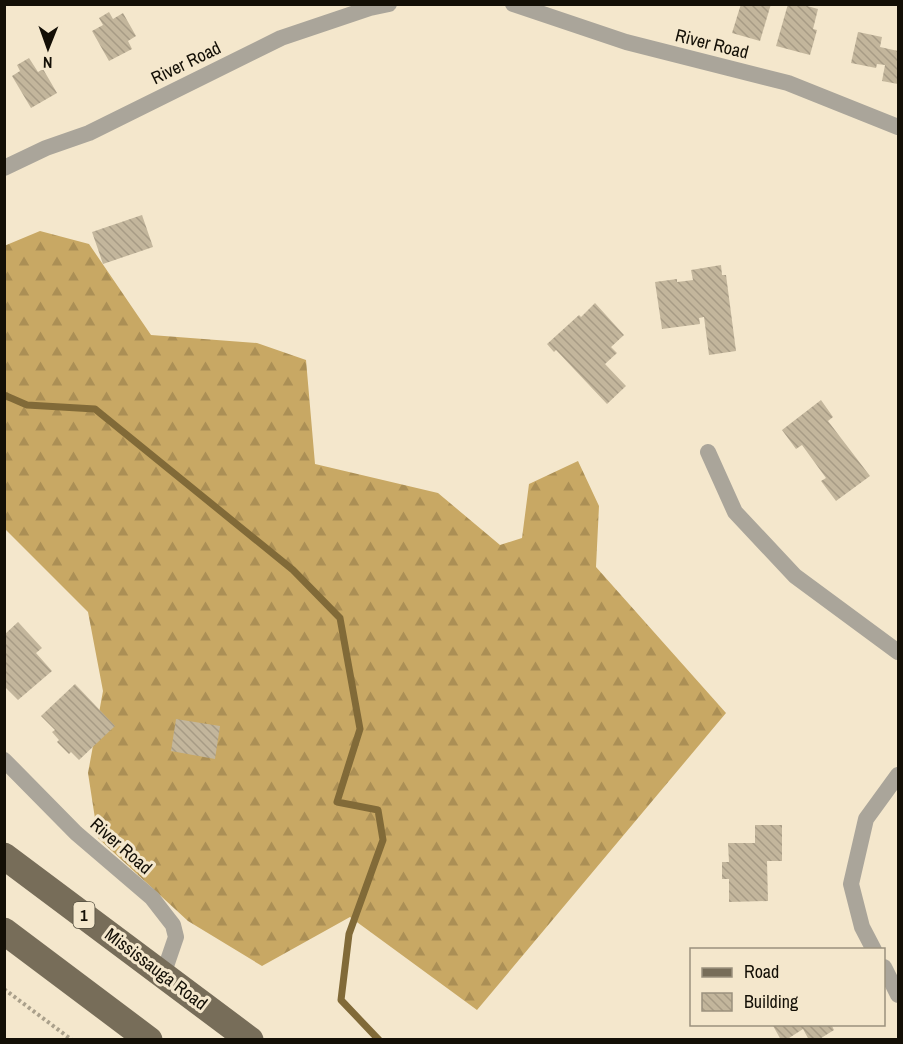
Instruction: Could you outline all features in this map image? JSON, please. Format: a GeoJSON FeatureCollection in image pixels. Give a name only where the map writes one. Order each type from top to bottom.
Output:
{"type":"FeatureCollection","features":[{"type":"Feature","properties":{"kind":"main road","name":"Mississauga Road"},"geometry":{"type":"LineString","coordinates":[[4,856],[250,1040]]}},
{"type":"Feature","properties":{"kind":"main road"},"geometry":{"type":"LineString","coordinates":[[4,931],[150,1040]]}},
{"type":"Feature","properties":{"kind":"main road"},"geometry":{"type":"LineString","coordinates":[[4,954],[16,962],[40,957]]}},
{"type":"Feature","properties":{"kind":"street","name":"River Road"},"geometry":{"type":"LineString","coordinates":[[4,168],[46,147],[89,133],[281,38],[388,4]]}},
{"type":"Feature","properties":{"kind":"street","name":"River Road"},"geometry":{"type":"LineString","coordinates":[[513,4],[626,42],[788,83],[898,127]]}},
{"type":"Feature","properties":{"kind":"street"},"geometry":{"type":"LineString","coordinates":[[708,452],[735,512],[795,576],[898,652]]}},
{"type":"Feature","properties":{"kind":"street","name":"River Road"},"geometry":{"type":"LineString","coordinates":[[4,760],[76,833],[152,898],[173,925],[176,937],[163,975]]}},
{"type":"Feature","properties":{"kind":"street"},"geometry":{"type":"LineString","coordinates":[[873,948],[862,927],[851,884],[866,819],[898,775]]}},
{"type":"Feature","properties":{"kind":"street"},"geometry":{"type":"LineString","coordinates":[[885,969],[898,995]]}},
{"type":"Feature","properties":{"kind":"path"},"geometry":{"type":"LineString","coordinates":[[4,989],[72,1040]]}},
{"type":"Feature","properties":{"kind":"green space"},"geometry":{"type":"Polygon","coordinates":[[[40,231],[89,244],[151,335],[257,343],[306,360],[315,464],[438,493],[500,545],[522,538],[529,484],[578,461],[599,506],[596,567],[726,713],[477,1010],[350,917],[262,966],[188,921],[98,838],[88,773],[103,691],[88,612],[5,529],[4,246],[40,231]]]}},
{"type":"Feature","properties":{"kind":"building"},"geometry":{"type":"Polygon","coordinates":[[[741,4],[771,4],[760,41],[732,33],[741,4]]]}},
{"type":"Feature","properties":{"kind":"building"},"geometry":{"type":"Polygon","coordinates":[[[788,4],[800,4],[818,9],[813,29],[817,30],[810,55],[776,46],[788,4]]]}},
{"type":"Feature","properties":{"kind":"building"},"geometry":{"type":"Polygon","coordinates":[[[109,12],[113,19],[123,13],[136,36],[128,41],[132,49],[109,61],[92,31],[103,25],[99,18],[109,12]]]}},
{"type":"Feature","properties":{"kind":"building"},"geometry":{"type":"Polygon","coordinates":[[[858,32],[882,37],[880,47],[898,51],[898,84],[882,81],[885,65],[877,64],[876,68],[851,63],[858,32]]]}},
{"type":"Feature","properties":{"kind":"building"},"geometry":{"type":"Polygon","coordinates":[[[29,58],[38,72],[43,69],[57,93],[31,108],[12,76],[20,71],[17,65],[29,58]]]}},
{"type":"Feature","properties":{"kind":"building"},"geometry":{"type":"Polygon","coordinates":[[[142,215],[153,247],[103,264],[92,232],[142,215]]]}},
{"type":"Feature","properties":{"kind":"building"},"geometry":{"type":"Polygon","coordinates":[[[721,265],[722,275],[726,275],[736,351],[709,355],[704,317],[699,318],[700,324],[662,329],[655,282],[677,279],[677,282],[693,280],[691,270],[721,265]]]}},
{"type":"Feature","properties":{"kind":"building"},"geometry":{"type":"Polygon","coordinates":[[[595,303],[624,335],[611,347],[617,353],[605,364],[626,386],[607,404],[556,350],[554,352],[547,344],[595,303]]]}},
{"type":"Feature","properties":{"kind":"building"},"geometry":{"type":"Polygon","coordinates":[[[821,400],[833,417],[828,421],[870,476],[836,501],[821,481],[826,478],[802,445],[796,449],[782,430],[821,400]]]}},
{"type":"Feature","properties":{"kind":"building"},"geometry":{"type":"Polygon","coordinates":[[[18,622],[42,648],[36,653],[52,671],[18,700],[4,686],[4,635],[18,622]]]}},
{"type":"Feature","properties":{"kind":"building"},"geometry":{"type":"Polygon","coordinates":[[[75,684],[115,726],[79,760],[57,742],[59,740],[52,732],[55,730],[41,716],[75,684]]]}},
{"type":"Feature","properties":{"kind":"building"},"geometry":{"type":"Polygon","coordinates":[[[176,719],[220,726],[215,759],[171,751],[176,719]]]}},
{"type":"Feature","properties":{"kind":"building"},"geometry":{"type":"Polygon","coordinates":[[[755,825],[782,825],[782,861],[767,861],[768,901],[729,902],[729,879],[722,879],[722,862],[729,862],[728,843],[755,843],[755,825]]]}},
{"type":"Feature","properties":{"kind":"building"},"geometry":{"type":"Polygon","coordinates":[[[773,1026],[832,1026],[834,1030],[818,1040],[809,1040],[803,1029],[786,1040],[781,1040],[773,1026]]]}},
{"type":"Feature","properties":{"kind":"waterway"},"geometry":{"type":"LineString","coordinates":[[4,395],[27,405],[95,409],[293,570],[340,618],[360,729],[337,802],[378,810],[383,840],[349,934],[341,1000],[379,1040]]}}]}
